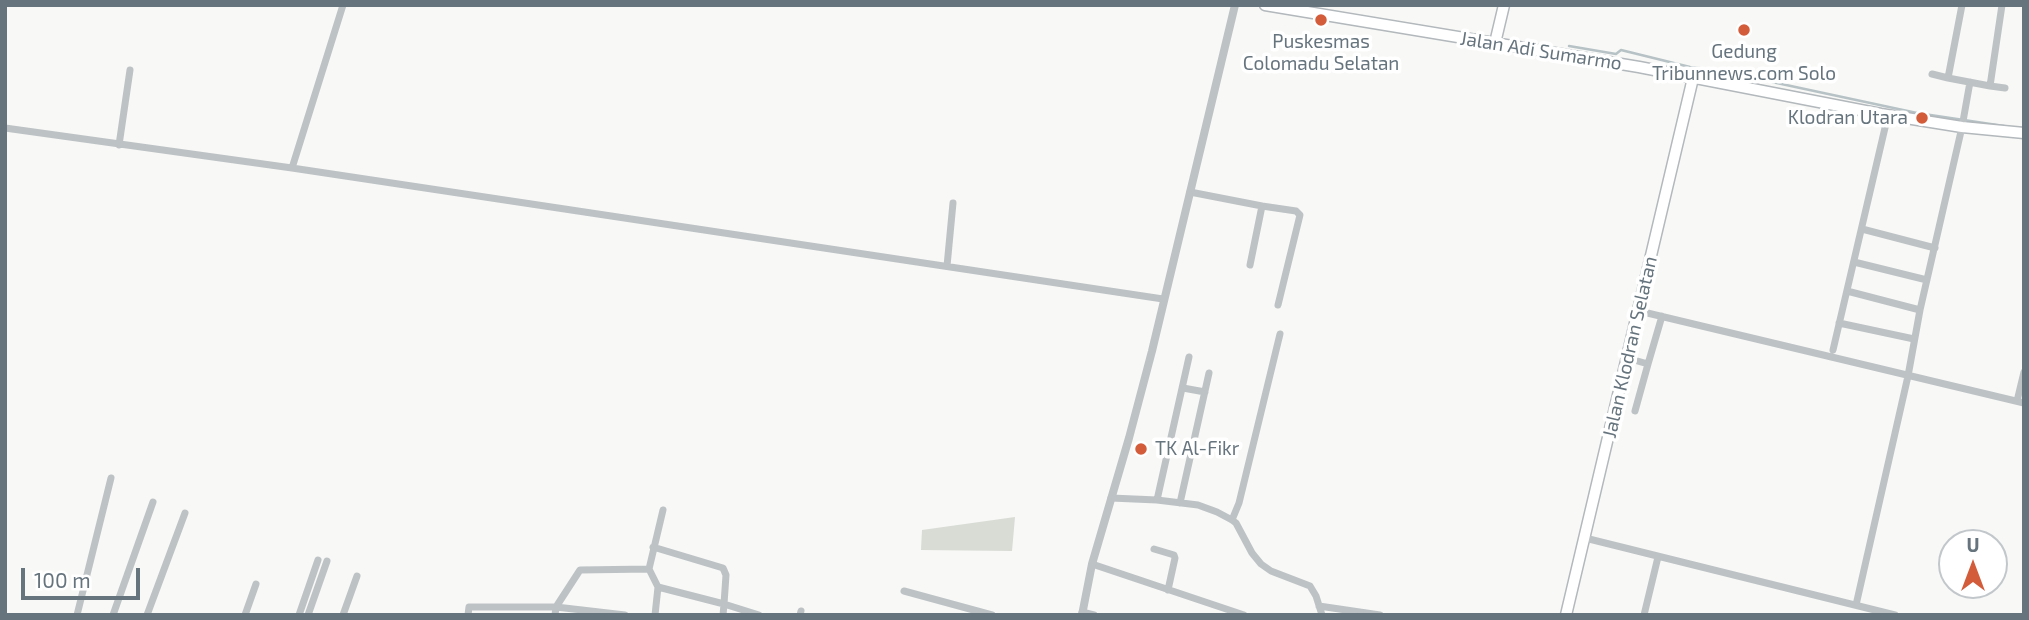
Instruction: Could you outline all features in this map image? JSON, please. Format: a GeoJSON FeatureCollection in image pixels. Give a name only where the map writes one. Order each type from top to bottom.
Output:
{"type":"FeatureCollection","features":[{"type":"Feature","properties":{"kind":"main road","name":"Jalan Adi Sumarmo"},"geometry":{"type":"LineString","coordinates":[[1265,5],[1560,53],[1888,116],[1963,122],[2024,133]]}},
{"type":"Feature","properties":{"kind":"main road"},"geometry":{"type":"LineString","coordinates":[[1495,43],[1504,5]]}},
{"type":"Feature","properties":{"kind":"main road","name":"Jalan Klodran Selatan"},"geometry":{"type":"LineString","coordinates":[[1566,615],[1693,78]]}},
{"type":"Feature","properties":{"kind":"street"},"geometry":{"type":"LineString","coordinates":[[292,168],[343,5]]}},
{"type":"Feature","properties":{"kind":"street"},"geometry":{"type":"LineString","coordinates":[[1094,615],[1082,613],[1092,564],[1135,413],[1235,5]]}},
{"type":"Feature","properties":{"kind":"street"},"geometry":{"type":"LineString","coordinates":[[1948,78],[1962,5]]}},
{"type":"Feature","properties":{"kind":"street"},"geometry":{"type":"LineString","coordinates":[[1990,86],[2002,5]]}},
{"type":"Feature","properties":{"kind":"street"},"geometry":{"type":"LineString","coordinates":[[119,145],[130,70]]}},
{"type":"Feature","properties":{"kind":"street"},"geometry":{"type":"LineString","coordinates":[[1932,74],[2006,88]]}},
{"type":"Feature","properties":{"kind":"street"},"geometry":{"type":"LineString","coordinates":[[1856,605],[1970,82]]}},
{"type":"Feature","properties":{"kind":"street"},"geometry":{"type":"LineString","coordinates":[[1833,350],[1888,116]]}},
{"type":"Feature","properties":{"kind":"street"},"geometry":{"type":"LineString","coordinates":[[5,128],[292,168],[1163,299]]}},
{"type":"Feature","properties":{"kind":"street"},"geometry":{"type":"LineString","coordinates":[[1190,192],[1296,211],[1300,215],[1278,305]]}},
{"type":"Feature","properties":{"kind":"street"},"geometry":{"type":"LineString","coordinates":[[947,266],[953,203]]}},
{"type":"Feature","properties":{"kind":"street"},"geometry":{"type":"LineString","coordinates":[[1250,265],[1262,206]]}},
{"type":"Feature","properties":{"kind":"street"},"geometry":{"type":"LineString","coordinates":[[1862,229],[1935,247]]}},
{"type":"Feature","properties":{"kind":"street"},"geometry":{"type":"LineString","coordinates":[[1854,262],[1927,280]]}},
{"type":"Feature","properties":{"kind":"street"},"geometry":{"type":"LineString","coordinates":[[1847,291],[1920,310]]}},
{"type":"Feature","properties":{"kind":"street"},"geometry":{"type":"LineString","coordinates":[[1639,311],[2020,402],[2024,372]]}},
{"type":"Feature","properties":{"kind":"street"},"geometry":{"type":"LineString","coordinates":[[1635,411],[1662,316]]}},
{"type":"Feature","properties":{"kind":"street"},"geometry":{"type":"LineString","coordinates":[[1839,323],[1914,339]]}},
{"type":"Feature","properties":{"kind":"street"},"geometry":{"type":"LineString","coordinates":[[1232,520],[1239,503],[1280,334]]}},
{"type":"Feature","properties":{"kind":"street"},"geometry":{"type":"LineString","coordinates":[[1157,500],[1189,357]]}},
{"type":"Feature","properties":{"kind":"street"},"geometry":{"type":"LineString","coordinates":[[1627,358],[1648,364]]}},
{"type":"Feature","properties":{"kind":"street"},"geometry":{"type":"LineString","coordinates":[[1180,503],[1209,373]]}},
{"type":"Feature","properties":{"kind":"street"},"geometry":{"type":"LineString","coordinates":[[1183,388],[1205,392]]}},
{"type":"Feature","properties":{"kind":"street"},"geometry":{"type":"LineString","coordinates":[[77,615],[111,478]]}},
{"type":"Feature","properties":{"kind":"street"},"geometry":{"type":"LineString","coordinates":[[1111,498],[1157,500],[1208,508],[1232,520],[1261,564],[1283,577],[1310,586],[1322,615]]}},
{"type":"Feature","properties":{"kind":"street"},"geometry":{"type":"LineString","coordinates":[[113,615],[153,502]]}},
{"type":"Feature","properties":{"kind":"street"},"geometry":{"type":"LineString","coordinates":[[655,615],[657,587],[649,569],[663,510]]}},
{"type":"Feature","properties":{"kind":"street"},"geometry":{"type":"LineString","coordinates":[[147,615],[185,513]]}},
{"type":"Feature","properties":{"kind":"street"},"geometry":{"type":"LineString","coordinates":[[1585,538],[1895,615]]}},
{"type":"Feature","properties":{"kind":"street"},"geometry":{"type":"LineString","coordinates":[[653,547],[723,568],[726,575],[723,615]]}},
{"type":"Feature","properties":{"kind":"street"},"geometry":{"type":"LineString","coordinates":[[1154,550],[1174,555],[1168,590]]}},
{"type":"Feature","properties":{"kind":"street"},"geometry":{"type":"LineString","coordinates":[[1644,615],[1657,557]]}},
{"type":"Feature","properties":{"kind":"street"},"geometry":{"type":"LineString","coordinates":[[299,615],[323,560],[308,615]]}},
{"type":"Feature","properties":{"kind":"street"},"geometry":{"type":"LineString","coordinates":[[1092,564],[1242,615]]}},
{"type":"Feature","properties":{"kind":"street"},"geometry":{"type":"LineString","coordinates":[[556,611],[580,570],[649,569]]}},
{"type":"Feature","properties":{"kind":"street"},"geometry":{"type":"LineString","coordinates":[[344,615],[358,576]]}},
{"type":"Feature","properties":{"kind":"street"},"geometry":{"type":"LineString","coordinates":[[245,615],[256,584]]}},
{"type":"Feature","properties":{"kind":"street"},"geometry":{"type":"LineString","coordinates":[[657,587],[754,614]]}},
{"type":"Feature","properties":{"kind":"street"},"geometry":{"type":"LineString","coordinates":[[904,591],[991,615]]}},
{"type":"Feature","properties":{"kind":"street"},"geometry":{"type":"LineString","coordinates":[[1319,606],[1380,615]]}},
{"type":"Feature","properties":{"kind":"street"},"geometry":{"type":"LineString","coordinates":[[468,615],[469,607],[625,615]]}},
{"type":"Feature","properties":{"kind":"shaded area"},"geometry":{"type":"Polygon","coordinates":[[[1015,517],[1012,551],[921,550],[922,530],[1015,517]]]}},
{"type":"Feature","properties":{"kind":"waterway"},"geometry":{"type":"LineString","coordinates":[[1569,46],[1616,54],[1621,50],[1690,67],[1716,70],[1917,113],[2004,126]]}},
{"type":"Feature","properties":{"kind":"place","name":"Puskesmas Colomadu Selatan"},"geometry":{"type":"Point","coordinates":[1321,20]}},
{"type":"Feature","properties":{"kind":"place","name":"Gedung Tribunnews.com Solo"},"geometry":{"type":"Point","coordinates":[1744,30]}},
{"type":"Feature","properties":{"kind":"place","name":"Klodran Utara"},"geometry":{"type":"Point","coordinates":[1922,118]}},
{"type":"Feature","properties":{"kind":"place","name":"TK Al-Fikr"},"geometry":{"type":"Point","coordinates":[1141,449]}}]}
